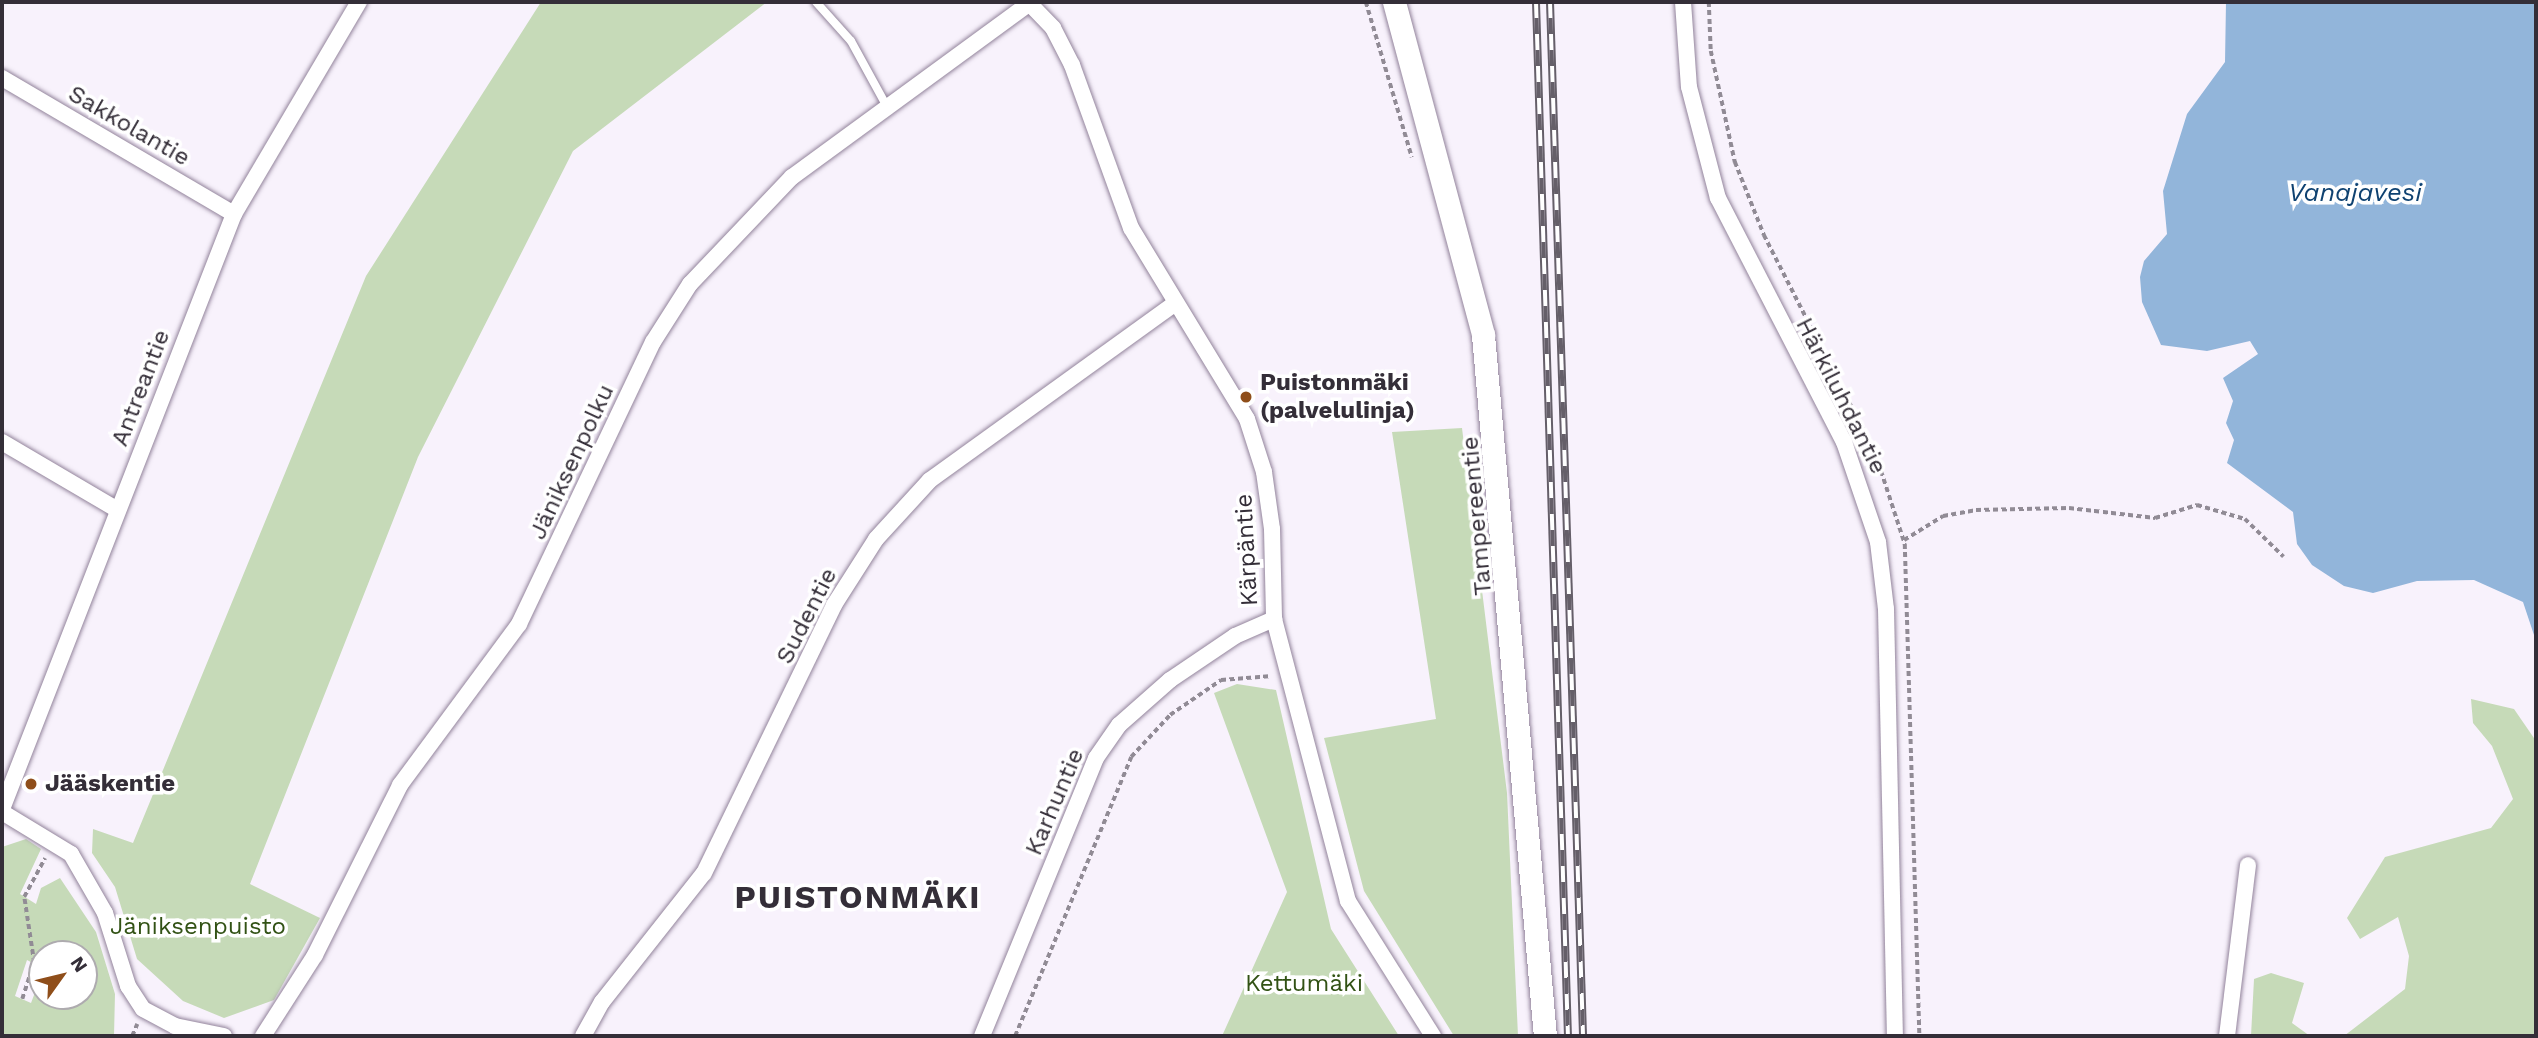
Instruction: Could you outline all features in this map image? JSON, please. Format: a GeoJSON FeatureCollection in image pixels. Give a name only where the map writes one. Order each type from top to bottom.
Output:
{"type":"FeatureCollection","features":[{"type":"Feature","properties":{"kind":"main road","name":"Tampereentie"},"geometry":{"type":"LineString","coordinates":[[1394,2],[1483,335],[1545,1036]]}},
{"type":"Feature","properties":{"kind":"street","name":"Antreantie"},"geometry":{"type":"LineString","coordinates":[[2,810],[233,214],[359,2]]}},
{"type":"Feature","properties":{"kind":"street","name":"Jäniksenpolku"},"geometry":{"type":"LineString","coordinates":[[263,1036],[315,955],[400,785],[519,624],[653,342],[690,284],[740,225],[885,103],[1030,2]]}},
{"type":"Feature","properties":{"kind":"street","name":"Kärpäntie"},"geometry":{"type":"LineString","coordinates":[[1030,2],[1053,27],[1072,65],[1131,228],[1173,305],[1247,419],[1264,472],[1274,619],[1348,901],[1433,1036]]}},
{"type":"Feature","properties":{"kind":"street","name":"Härkiluhdantie"},"geometry":{"type":"LineString","coordinates":[[1683,2],[1691,99],[1718,198],[1844,442],[1878,542],[1886,609],[1895,1036]]}},
{"type":"Feature","properties":{"kind":"street","name":"Sakkolantie"},"geometry":{"type":"LineString","coordinates":[[2,78],[233,214]]}},
{"type":"Feature","properties":{"kind":"street","name":"Sudentie"},"geometry":{"type":"LineString","coordinates":[[583,1036],[602,1002],[704,873],[834,605],[876,539],[930,480],[1173,305]]}},
{"type":"Feature","properties":{"kind":"street"},"geometry":{"type":"LineString","coordinates":[[2,443],[118,510]]}},
{"type":"Feature","properties":{"kind":"street","name":"Karhuntie"},"geometry":{"type":"LineString","coordinates":[[982,1036],[1096,758],[1119,725],[1170,680],[1235,636],[1274,619]]}},
{"type":"Feature","properties":{"kind":"street"},"geometry":{"type":"LineString","coordinates":[[2,810],[54,841],[89,881],[143,1009],[175,1026],[224,1036]]}},
{"type":"Feature","properties":{"kind":"street"},"geometry":{"type":"LineString","coordinates":[[2228,1036],[2248,865]]}},
{"type":"Feature","properties":{"kind":"lane"},"geometry":{"type":"LineString","coordinates":[[816,2],[851,41],[885,103]]}},
{"type":"Feature","properties":{"kind":"path"},"geometry":{"type":"LineString","coordinates":[[1366,2],[1416,171]]}},
{"type":"Feature","properties":{"kind":"path"},"geometry":{"type":"LineString","coordinates":[[1904,540],[1943,516],[1976,510],[2068,509],[2155,518],[2197,505],[2245,519],[2284,557]]}},
{"type":"Feature","properties":{"kind":"path"},"geometry":{"type":"LineString","coordinates":[[1015,1036],[1131,757],[1170,715],[1221,680],[1288,675]]}},
{"type":"Feature","properties":{"kind":"path"},"geometry":{"type":"LineString","coordinates":[[22,999],[34,963],[24,897],[54,841]]}},
{"type":"Feature","properties":{"kind":"green space","name":"Jäniksenpuisto"},"geometry":{"type":"Polygon","coordinates":[[[541,2],[767,2],[573,151],[418,457],[250,884],[320,918],[274,1000],[224,1018],[183,1001],[137,959],[115,887],[92,853],[93,829],[133,843],[366,276],[541,2]]]}},
{"type":"Feature","properties":{"kind":"green space"},"geometry":{"type":"Polygon","coordinates":[[[1462,428],[1507,793],[1518,1036],[1454,1036],[1364,891],[1324,738],[1436,719],[1392,432],[1462,428]]]}},
{"type":"Feature","properties":{"kind":"green space","name":"Kettumäki"},"geometry":{"type":"Polygon","coordinates":[[[1237,684],[1276,690],[1331,929],[1399,1036],[1222,1036],[1287,892],[1214,693],[1237,684]]]}},
{"type":"Feature","properties":{"kind":"green space"},"geometry":{"type":"Polygon","coordinates":[[[2471,699],[2514,709],[2536,741],[2536,1036],[2344,1036],[2405,989],[2409,956],[2398,917],[2360,939],[2347,918],[2385,857],[2491,828],[2513,799],[2492,746],[2473,723],[2471,699]]]}},
{"type":"Feature","properties":{"kind":"green space"},"geometry":{"type":"Polygon","coordinates":[[[26,839],[41,849],[20,894],[36,904],[41,888],[60,878],[96,932],[115,994],[114,1036],[2,1036],[2,847],[26,839]]]}},
{"type":"Feature","properties":{"kind":"green space"},"geometry":{"type":"Polygon","coordinates":[[[2271,973],[2304,983],[2292,1023],[2310,1036],[2251,1036],[2254,979],[2271,973]]]}},
{"type":"Feature","properties":{"kind":"water","name":"Vanajavesi"},"geometry":{"type":"Polygon","coordinates":[[[2226,2],[2536,2],[2536,641],[2523,602],[2474,580],[2417,581],[2373,593],[2344,586],[2312,565],[2297,544],[2293,512],[2227,463],[2234,440],[2226,423],[2233,401],[2223,378],[2258,354],[2250,341],[2207,351],[2161,345],[2142,302],[2140,277],[2144,261],[2167,234],[2163,191],[2187,114],[2225,62],[2226,2]]]}},
{"type":"Feature","properties":{"kind":"railway"},"geometry":{"type":"LineString","coordinates":[[1536,2],[1568,1036]]}},
{"type":"Feature","properties":{"kind":"railway"},"geometry":{"type":"LineString","coordinates":[[1550,2],[1583,1036]]}},
{"type":"Feature","properties":{"kind":"place","name":"Puistonmäki (palvelulinja)"},"geometry":{"type":"Point","coordinates":[1246,397]}},
{"type":"Feature","properties":{"kind":"place","name":"Jääskentie"},"geometry":{"type":"Point","coordinates":[31,784]}},
{"type":"Feature","properties":{"kind":"district","name":"PUISTONMÄKI"},"geometry":{"type":"Point","coordinates":[858,897]}}]}
